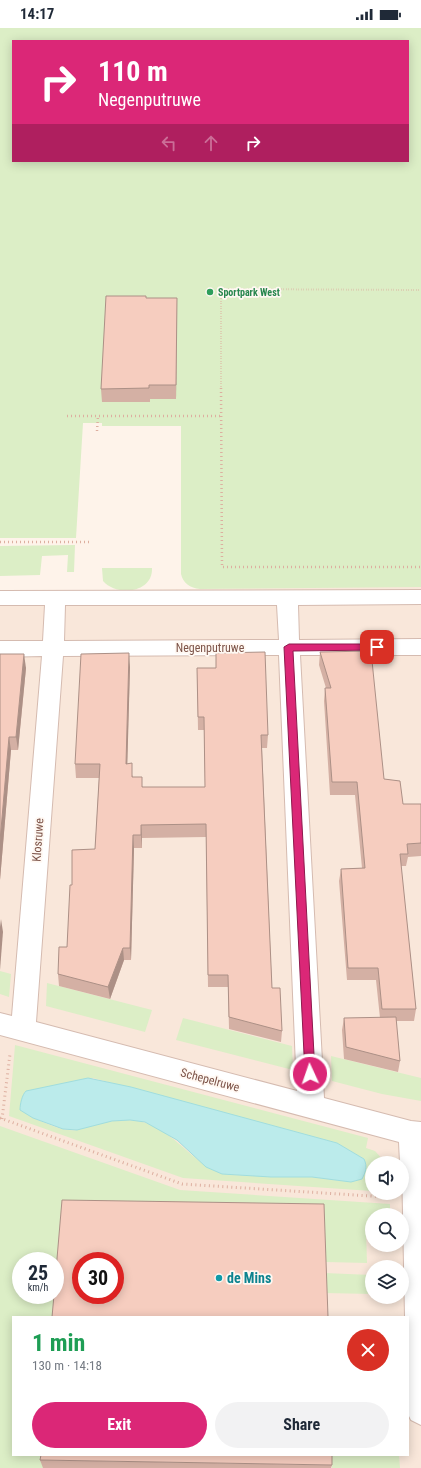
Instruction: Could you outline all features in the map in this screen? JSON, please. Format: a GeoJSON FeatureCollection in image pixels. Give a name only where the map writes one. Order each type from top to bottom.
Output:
{"type":"FeatureCollection","features":[{"type":"Feature","properties":{"kind":"street"},"geometry":{"type":"LineString","coordinates":[[287,597],[311,1106]]}},
{"type":"Feature","properties":{"kind":"street"},"geometry":{"type":"LineString","coordinates":[[0,598],[421,597]]}},
{"type":"Feature","properties":{"kind":"street","name":"Klosruwe"},"geometry":{"type":"LineString","coordinates":[[12,1027],[52,649],[55,598]]}},
{"type":"Feature","properties":{"kind":"street","name":"Negenputruwe"},"geometry":{"type":"LineString","coordinates":[[0,649],[421,647]]}},
{"type":"Feature","properties":{"kind":"street","name":"Schepelruwe"},"geometry":{"type":"LineString","coordinates":[[12,1027],[416,1133]]}},
{"type":"Feature","properties":{"kind":"street"},"geometry":{"type":"LineString","coordinates":[[416,1133],[421,1410]]}},
{"type":"Feature","properties":{"kind":"path"},"geometry":{"type":"LineString","coordinates":[[421,290],[221,290],[222,567],[421,567]]}},
{"type":"Feature","properties":{"kind":"path"},"geometry":{"type":"LineString","coordinates":[[67,416],[221,416]]}},
{"type":"Feature","properties":{"kind":"path"},"geometry":{"type":"LineString","coordinates":[[97,431],[98,416]]}},
{"type":"Feature","properties":{"kind":"path"},"geometry":{"type":"LineString","coordinates":[[0,542],[91,542]]}},
{"type":"Feature","properties":{"kind":"path"},"geometry":{"type":"LineString","coordinates":[[12,1027],[1,1119],[182,1184],[417,1199]]}},
{"type":"Feature","properties":{"kind":"shaded area"},"geometry":{"type":"Polygon","coordinates":[[[421,584],[421,1468],[0,1468],[0,591],[200,589],[421,584]]]}},
{"type":"Feature","properties":{"kind":"green space","name":"Sportpark West"},"geometry":{"type":"Polygon","coordinates":[[[0,28],[421,28],[421,587],[193,588],[183,580],[181,574],[181,426],[102,426],[102,423],[83,423],[76,538],[0,538],[0,28]]]}},
{"type":"Feature","properties":{"kind":"green space"},"geometry":{"type":"Polygon","coordinates":[[[75,545],[74,572],[67,572],[68,555],[42,556],[40,575],[0,576],[0,546],[75,545]]]}},
{"type":"Feature","properties":{"kind":"green space"},"geometry":{"type":"Polygon","coordinates":[[[102,568],[152,568],[151,576],[147,583],[133,590],[125,591],[109,586],[103,581],[102,568]]]}},
{"type":"Feature","properties":{"kind":"green space"},"geometry":{"type":"Polygon","coordinates":[[[0,971],[11,974],[9,997],[0,994],[0,971]]]}},
{"type":"Feature","properties":{"kind":"green space"},"geometry":{"type":"Polygon","coordinates":[[[47,983],[152,1010],[145,1032],[46,1006],[47,983]]]}},
{"type":"Feature","properties":{"kind":"green space"},"geometry":{"type":"Polygon","coordinates":[[[183,1018],[292,1046],[293,1070],[176,1040],[183,1018]]]}},
{"type":"Feature","properties":{"kind":"green space"},"geometry":{"type":"Polygon","coordinates":[[[15,1045],[368,1138],[366,1148],[375,1151],[380,1156],[365,1156],[365,1191],[183,1178],[9,1116],[15,1045]],[[93,1078],[33,1118],[54,1127],[66,1130],[79,1130],[92,1125],[112,1121],[133,1120],[146,1123],[169,1135],[198,1160],[219,1172],[231,1175],[312,1177],[351,1182],[364,1159],[337,1143],[93,1078]]]}},
{"type":"Feature","properties":{"kind":"green space"},"geometry":{"type":"Polygon","coordinates":[[[331,1056],[421,1078],[421,1101],[382,1094],[332,1081],[331,1056]]]}},
{"type":"Feature","properties":{"kind":"green space"},"geometry":{"type":"Polygon","coordinates":[[[0,1126],[180,1190],[390,1204],[390,1208],[365,1208],[365,1252],[367,1252],[367,1260],[365,1260],[365,1263],[326,1262],[62,1214],[59,1252],[12,1252],[12,1304],[56,1304],[55,1316],[12,1316],[12,1456],[45,1456],[44,1468],[0,1468],[0,1126]]]}},
{"type":"Feature","properties":{"kind":"green space"},"geometry":{"type":"Polygon","coordinates":[[[324,1273],[365,1275],[365,1294],[324,1293],[324,1273]]]}},
{"type":"Feature","properties":{"kind":"green space"},"geometry":{"type":"Polygon","coordinates":[[[331,1456],[399,1456],[400,1468],[332,1468],[331,1456]]]}},
{"type":"Feature","properties":{"kind":"water"},"geometry":{"type":"Polygon","coordinates":[[[88,1078],[131,1087],[337,1143],[364,1159],[365,1172],[362,1179],[351,1182],[312,1177],[271,1177],[222,1174],[206,1167],[177,1140],[145,1122],[130,1120],[112,1121],[77,1130],[63,1129],[33,1118],[20,1110],[23,1095],[26,1091],[88,1078]]]}},
{"type":"Feature","properties":{"kind":"building"},"geometry":{"type":"Polygon","coordinates":[[[106,296],[177,298],[176,385],[149,385],[149,388],[101,389],[106,296]]]}},
{"type":"Feature","properties":{"kind":"building"},"geometry":{"type":"Polygon","coordinates":[[[371,651],[384,779],[400,781],[403,804],[421,804],[421,843],[407,844],[408,854],[400,854],[416,1009],[382,1009],[378,968],[348,968],[341,869],[365,868],[357,782],[332,782],[325,688],[331,688],[320,652],[371,651]]]}},
{"type":"Feature","properties":{"kind":"building"},"geometry":{"type":"Polygon","coordinates":[[[265,652],[268,735],[261,735],[272,988],[280,988],[282,1031],[229,1017],[228,975],[208,975],[206,824],[141,825],[141,835],[133,835],[130,948],[123,948],[108,987],[58,974],[59,947],[67,947],[70,885],[72,885],[72,850],[95,849],[100,764],[75,764],[81,654],[129,653],[126,764],[132,763],[132,777],[142,777],[142,787],[205,787],[204,717],[198,717],[197,668],[216,668],[216,653],[265,652]]]}},
{"type":"Feature","properties":{"kind":"building"},"geometry":{"type":"Polygon","coordinates":[[[0,654],[24,654],[16,737],[9,737],[0,841],[0,654]]]}},
{"type":"Feature","properties":{"kind":"building"},"geometry":{"type":"Polygon","coordinates":[[[396,1017],[400,1061],[346,1047],[344,1018],[396,1017]]]}},
{"type":"Feature","properties":{"kind":"building","name":"de Mins"},"geometry":{"type":"Polygon","coordinates":[[[62,1200],[324,1204],[328,1316],[52,1316],[53,1304],[64,1304],[64,1252],[58,1252],[62,1200]]]}},
{"type":"Feature","properties":{"kind":"building"},"geometry":{"type":"Polygon","coordinates":[[[41,1456],[332,1456],[332,1465],[40,1460],[41,1456]]]}},
{"type":"Feature","properties":{"kind":"place","name":"Sportpark West"},"geometry":{"type":"Point","coordinates":[210,292]}},
{"type":"Feature","properties":{"kind":"place","name":"de Mins"},"geometry":{"type":"Point","coordinates":[219,1278]}},
{"type":"Feature","properties":{"kind":"route"},"geometry":{"type":"LineString","coordinates":[[310,1074],[289,647],[377,647]]}}]}
